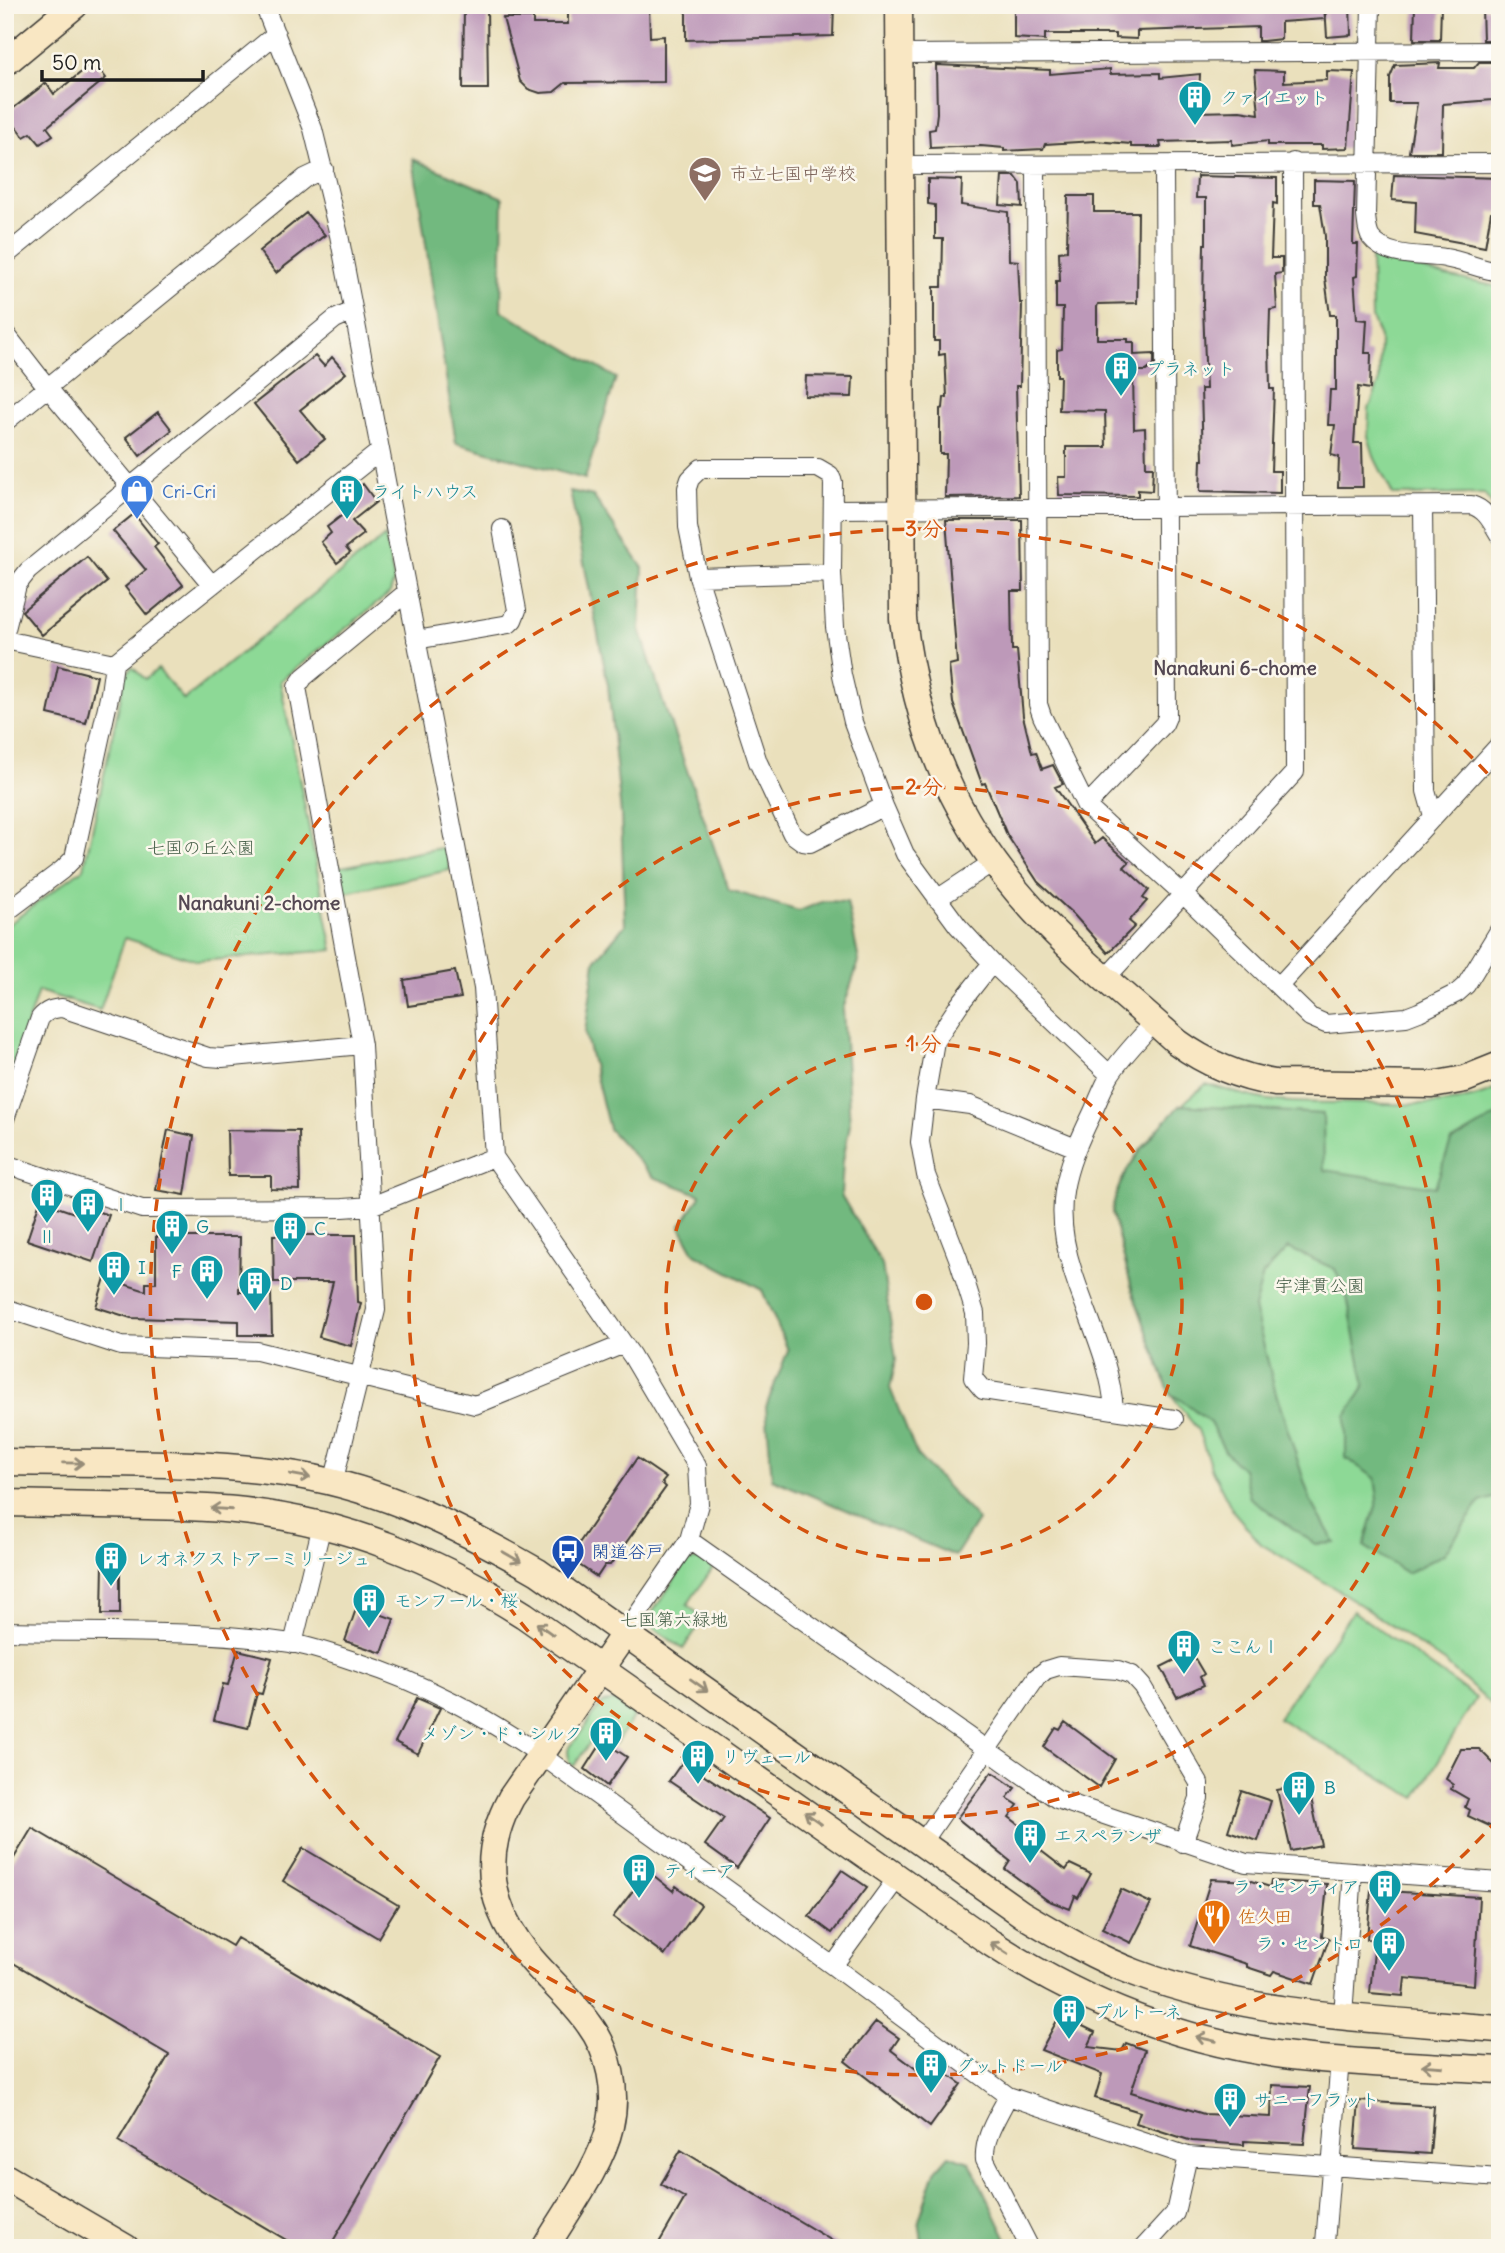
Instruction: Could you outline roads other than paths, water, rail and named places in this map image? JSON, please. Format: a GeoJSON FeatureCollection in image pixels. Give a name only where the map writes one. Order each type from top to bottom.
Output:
{"type":"FeatureCollection","features":[{"type":"Feature","properties":{"kind":"street"},"geometry":{"type":"LineString","coordinates":[[5,63],[75,5]]}},
{"type":"Feature","properties":{"kind":"street"},"geometry":{"type":"LineString","coordinates":[[264,5],[313,129],[324,169],[353,311],[449,799],[483,988],[495,1157],[624,1344],[683,1439],[696,1466],[699,1504],[689,1540],[511,1798],[497,1827],[491,1858],[494,1886],[501,1912],[513,1936],[590,2024],[608,2061],[613,2102],[611,2125],[603,2150],[545,2248]]}},
{"type":"Feature","properties":{"kind":"street"},"geometry":{"type":"LineString","coordinates":[[899,5],[903,620],[915,692],[924,725],[948,785],[993,862],[1035,912],[1154,1022],[1177,1042],[1203,1059],[1254,1080],[1275,1083],[1432,1085],[1465,1079],[1500,1065]]}},
{"type":"Feature","properties":{"kind":"street"},"geometry":{"type":"LineString","coordinates":[[1371,5],[1366,216],[1368,232],[1372,239],[1383,247],[1397,252],[1420,257],[1445,258],[1500,272]]}},
{"type":"Feature","properties":{"kind":"street"},"geometry":{"type":"LineString","coordinates":[[5,256],[276,34]]}},
{"type":"Feature","properties":{"kind":"street"},"geometry":{"type":"LineString","coordinates":[[899,54],[1500,51]]}},
{"type":"Feature","properties":{"kind":"street"},"geometry":{"type":"LineString","coordinates":[[1106,978],[1295,772],[1293,162]]}},
{"type":"Feature","properties":{"kind":"street"},"geometry":{"type":"LineString","coordinates":[[900,165],[1500,163]]}},
{"type":"Feature","properties":{"kind":"street"},"geometry":{"type":"LineString","coordinates":[[1086,806],[1164,724],[1167,717],[1164,164]]}},
{"type":"Feature","properties":{"kind":"street"},"geometry":{"type":"LineString","coordinates":[[1036,165],[1038,704],[1086,806],[1183,894],[1310,1017],[1326,1024],[1406,1017],[1457,993],[1466,985],[1500,929]]}},
{"type":"Feature","properties":{"kind":"street"},"geometry":{"type":"LineString","coordinates":[[5,422],[305,178],[324,169]]}},
{"type":"Feature","properties":{"kind":"street"},"geometry":{"type":"LineString","coordinates":[[5,633],[22,577],[335,319],[353,311]]}},
{"type":"Feature","properties":{"kind":"street"},"geometry":{"type":"LineString","coordinates":[[5,332],[47,387],[212,585]]}},
{"type":"Feature","properties":{"kind":"street"},"geometry":{"type":"LineString","coordinates":[[5,913],[74,859],[114,663],[380,451]]}},
{"type":"Feature","properties":{"kind":"street"},"geometry":{"type":"LineString","coordinates":[[884,806],[810,843],[803,842],[792,834],[758,761],[698,577],[688,527],[687,488],[690,479],[701,468],[818,468],[830,475],[835,627],[842,675],[853,722],[905,854],[958,926],[992,963],[1110,1075]]}},
{"type":"Feature","properties":{"kind":"street"},"geometry":{"type":"LineString","coordinates":[[833,509],[1471,505],[1487,515],[1500,536]]}},
{"type":"Feature","properties":{"kind":"street"},"geometry":{"type":"LineString","coordinates":[[1423,506],[1426,791],[1433,816]]}},
{"type":"Feature","properties":{"kind":"street"},"geometry":{"type":"LineString","coordinates":[[416,640],[509,624],[513,620],[517,610],[502,529]]}},
{"type":"Feature","properties":{"kind":"street"},"geometry":{"type":"LineString","coordinates":[[698,577],[832,573]]}},
{"type":"Feature","properties":{"kind":"street"},"geometry":{"type":"LineString","coordinates":[[333,1483],[376,1310],[362,1045],[297,687],[304,677],[407,592]]}},
{"type":"Feature","properties":{"kind":"street"},"geometry":{"type":"LineString","coordinates":[[5,640],[114,663]]}},
{"type":"Feature","properties":{"kind":"street"},"geometry":{"type":"LineString","coordinates":[[1279,986],[1500,744]]}},
{"type":"Feature","properties":{"kind":"street"},"geometry":{"type":"LineString","coordinates":[[937,899],[993,862]]}},
{"type":"Feature","properties":{"kind":"street"},"geometry":{"type":"LineString","coordinates":[[992,963],[959,1004],[935,1041],[920,1142],[926,1175],[958,1258],[975,1313],[973,1378],[982,1390],[1174,1419]]}},
{"type":"Feature","properties":{"kind":"street"},"geometry":{"type":"LineString","coordinates":[[5,1119],[40,1018],[53,1009],[62,1008],[208,1057],[362,1045]]}},
{"type":"Feature","properties":{"kind":"street"},"geometry":{"type":"LineString","coordinates":[[1114,1410],[1113,1395],[1072,1270],[1065,1239],[1062,1210],[1064,1184],[1076,1148],[1110,1075],[1154,1022]]}},
{"type":"Feature","properties":{"kind":"street"},"geometry":{"type":"LineString","coordinates":[[925,1099],[970,1105],[1076,1148]]}},
{"type":"Feature","properties":{"kind":"street"},"geometry":{"type":"LineString","coordinates":[[5,1164],[142,1209],[343,1208],[371,1206],[495,1157]]}},
{"type":"Feature","properties":{"kind":"street"},"geometry":{"type":"LineString","coordinates":[[5,1308],[121,1346],[257,1351],[475,1405],[624,1344]]}},
{"type":"Feature","properties":{"kind":"street"},"geometry":{"type":"LineString","coordinates":[[5,1462],[223,1467],[299,1475],[398,1503],[457,1527],[538,1572],[1022,1914],[1089,1953],[1136,1973],[1219,1999],[1279,2011],[1500,2029]]}},
{"type":"Feature","properties":{"kind":"street"},"geometry":{"type":"LineString","coordinates":[[5,1503],[242,1510],[322,1525],[370,1538],[433,1563],[480,1587],[1025,1965],[1061,1986],[1151,2024],[1222,2043],[1293,2056],[1500,2070]]}},
{"type":"Feature","properties":{"kind":"street"},"geometry":{"type":"LineString","coordinates":[[293,1644],[322,1525]]}},
{"type":"Feature","properties":{"kind":"street"},"geometry":{"type":"LineString","coordinates":[[689,1540],[1057,1800],[1246,1863],[1500,1882]]}},
{"type":"Feature","properties":{"kind":"street"},"geometry":{"type":"LineString","coordinates":[[5,1631],[188,1634],[293,1644],[390,1672],[441,1694],[494,1723],[541,1755],[1008,2096],[1188,2157],[1500,2178]]}},
{"type":"Feature","properties":{"kind":"street"},"geometry":{"type":"LineString","coordinates":[[922,1843],[1037,1677],[1046,1670],[1059,1666],[1118,1671],[1132,1675],[1142,1686],[1199,1783],[1199,1798],[1183,1843]]}},
{"type":"Feature","properties":{"kind":"street"},"geometry":{"type":"LineString","coordinates":[[1342,2016],[1353,1871]]}},
{"type":"Feature","properties":{"kind":"street"},"geometry":{"type":"LineString","coordinates":[[833,1966],[898,1877]]}},
{"type":"Feature","properties":{"kind":"street"},"geometry":{"type":"LineString","coordinates":[[1325,2246],[1340,2059]]}},
{"type":"Feature","properties":{"kind":"street"},"geometry":{"type":"LineString","coordinates":[[1008,2096],[987,2138],[985,2160],[1030,2248]]}},
{"type":"Feature","properties":{"kind":"street"},"geometry":{"type":"LineString","coordinates":[[1143,2248],[1175,2213],[1188,2157]]}},
{"type":"Feature","properties":{"kind":"street"},"geometry":{"type":"LineString","coordinates":[[5,2177],[126,2248]]}},
{"type":"Feature","properties":{"kind":"place","name":"クァイエット"},"geometry":{"type":"Point","coordinates":[1195,127]}},
{"type":"Feature","properties":{"kind":"place","name":"市立七国中学校"},"geometry":{"type":"Point","coordinates":[705,203]}},
{"type":"Feature","properties":{"kind":"place","name":"プラネット"},"geometry":{"type":"Point","coordinates":[1121,398]}},
{"type":"Feature","properties":{"kind":"place","name":"Cri-Cri"},"geometry":{"type":"Point","coordinates":[137,521]}},
{"type":"Feature","properties":{"kind":"place","name":"ライトハウス"},"geometry":{"type":"Point","coordinates":[347,521]}},
{"type":"Feature","properties":{"kind":"place","name":"Ⅱ"},"geometry":{"type":"Point","coordinates":[47,1225]}},
{"type":"Feature","properties":{"kind":"place","name":"Ⅰ"},"geometry":{"type":"Point","coordinates":[88,1234]}},
{"type":"Feature","properties":{"kind":"place","name":"G"},"geometry":{"type":"Point","coordinates":[172,1256]}},
{"type":"Feature","properties":{"kind":"place","name":"C"},"geometry":{"type":"Point","coordinates":[290,1258]}},
{"type":"Feature","properties":{"kind":"place","name":"I"},"geometry":{"type":"Point","coordinates":[114,1297]}},
{"type":"Feature","properties":{"kind":"place","name":"F"},"geometry":{"type":"Point","coordinates":[207,1301]}},
{"type":"Feature","properties":{"kind":"place","name":"D"},"geometry":{"type":"Point","coordinates":[255,1313]}},
{"type":"Feature","properties":{"kind":"place","name":"閑道谷戸"},"geometry":{"type":"Point","coordinates":[568,1581]}},
{"type":"Feature","properties":{"kind":"place","name":"レオネクストアーミリージュ"},"geometry":{"type":"Point","coordinates":[111,1588]}},
{"type":"Feature","properties":{"kind":"place","name":"モンフール・桜"},"geometry":{"type":"Point","coordinates":[369,1630]}},
{"type":"Feature","properties":{"kind":"place","name":"ここんⅠ"},"geometry":{"type":"Point","coordinates":[1184,1676]}},
{"type":"Feature","properties":{"kind":"place","name":"メゾン・ド・シルク"},"geometry":{"type":"Point","coordinates":[606,1763]}},
{"type":"Feature","properties":{"kind":"place","name":"リヴェール"},"geometry":{"type":"Point","coordinates":[698,1786]}},
{"type":"Feature","properties":{"kind":"place","name":"B"},"geometry":{"type":"Point","coordinates":[1299,1817]}},
{"type":"Feature","properties":{"kind":"place","name":"エスペランザ"},"geometry":{"type":"Point","coordinates":[1030,1865]}},
{"type":"Feature","properties":{"kind":"place","name":"ティーア"},"geometry":{"type":"Point","coordinates":[639,1900]}},
{"type":"Feature","properties":{"kind":"place","name":"ラ・センティア"},"geometry":{"type":"Point","coordinates":[1385,1916]}},
{"type":"Feature","properties":{"kind":"place","name":"佐久田"},"geometry":{"type":"Point","coordinates":[1214,1946]}},
{"type":"Feature","properties":{"kind":"place","name":"ラ・セントロ"},"geometry":{"type":"Point","coordinates":[1389,1973]}},
{"type":"Feature","properties":{"kind":"place","name":"プルトーネ"},"geometry":{"type":"Point","coordinates":[1069,2041]}},
{"type":"Feature","properties":{"kind":"place","name":"グットドール"},"geometry":{"type":"Point","coordinates":[931,2095]}},
{"type":"Feature","properties":{"kind":"place","name":"サニーフラット"},"geometry":{"type":"Point","coordinates":[1230,2129]}},
{"type":"Feature","properties":{"kind":"district","name":"Nanakuni 6-chome"},"geometry":{"type":"Point","coordinates":[1235,668]}},
{"type":"Feature","properties":{"kind":"district","name":"Nanakuni 2-chome"},"geometry":{"type":"Point","coordinates":[259,903]}},
{"type":"Feature","properties":{"kind":"park label","name":"七国の丘公園"},"geometry":{"type":"Point","coordinates":[201,847]}},
{"type":"Feature","properties":{"kind":"park label","name":"宇津貫公園"},"geometry":{"type":"Point","coordinates":[1320,1285]}},
{"type":"Feature","properties":{"kind":"park label","name":"七国第六緑地"},"geometry":{"type":"Point","coordinates":[674,1619]}}]}
